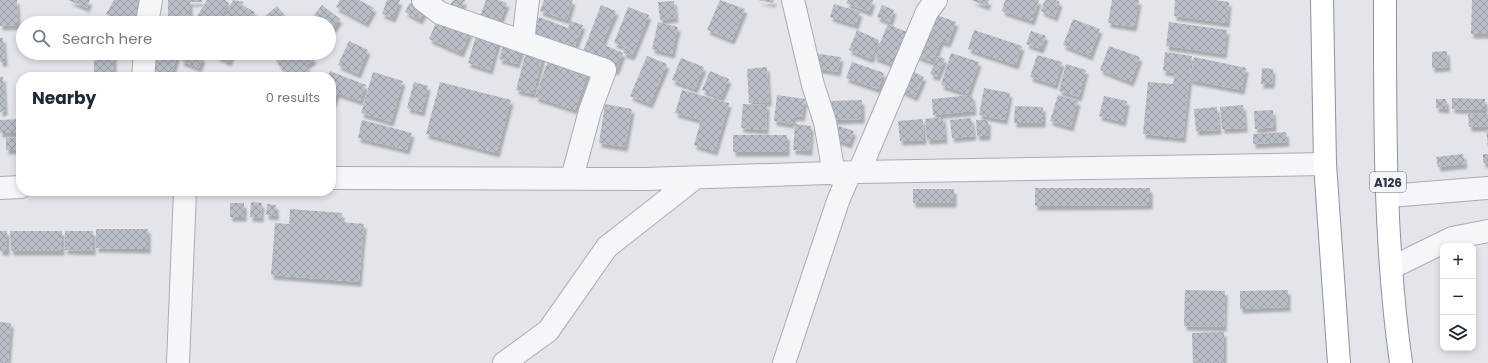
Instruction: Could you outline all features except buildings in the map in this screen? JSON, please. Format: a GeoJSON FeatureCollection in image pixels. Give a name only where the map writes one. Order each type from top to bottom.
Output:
{"type":"FeatureCollection","features":[{"type":"Feature","properties":{"kind":"highway"},"geometry":{"type":"LineString","coordinates":[[1322,0],[1325,164],[1339,363]]}},
{"type":"Feature","properties":{"kind":"highway","name":"A126"},"geometry":{"type":"LineString","coordinates":[[1385,0],[1386,129],[1391,268],[1401,363]]}},
{"type":"Feature","properties":{"kind":"street"},"geometry":{"type":"LineString","coordinates":[[148,16],[151,0]]}},
{"type":"Feature","properties":{"kind":"street"},"geometry":{"type":"LineString","coordinates":[[423,0],[440,13],[605,70],[590,111],[572,178]]}},
{"type":"Feature","properties":{"kind":"street"},"geometry":{"type":"LineString","coordinates":[[523,42],[528,0]]}},
{"type":"Feature","properties":{"kind":"street"},"geometry":{"type":"LineString","coordinates":[[793,0],[813,85],[825,122],[848,173]]}},
{"type":"Feature","properties":{"kind":"street"},"geometry":{"type":"LineString","coordinates":[[784,363],[848,173],[927,12],[936,0]]}},
{"type":"Feature","properties":{"kind":"street"},"geometry":{"type":"LineString","coordinates":[[143,72],[144,60]]}},
{"type":"Feature","properties":{"kind":"street"},"geometry":{"type":"LineString","coordinates":[[336,178],[695,178],[848,173],[1325,164]]}},
{"type":"Feature","properties":{"kind":"street"},"geometry":{"type":"LineString","coordinates":[[504,363],[548,331],[607,247],[695,178]]}},
{"type":"Feature","properties":{"kind":"street"},"geometry":{"type":"LineString","coordinates":[[0,188],[16,187]]}},
{"type":"Feature","properties":{"kind":"street"},"geometry":{"type":"LineString","coordinates":[[1389,196],[1488,188]]}},
{"type":"Feature","properties":{"kind":"street"},"geometry":{"type":"LineString","coordinates":[[178,363],[185,196]]}},
{"type":"Feature","properties":{"kind":"street"},"geometry":{"type":"LineString","coordinates":[[1391,268],[1452,238],[1488,231]]}}]}
